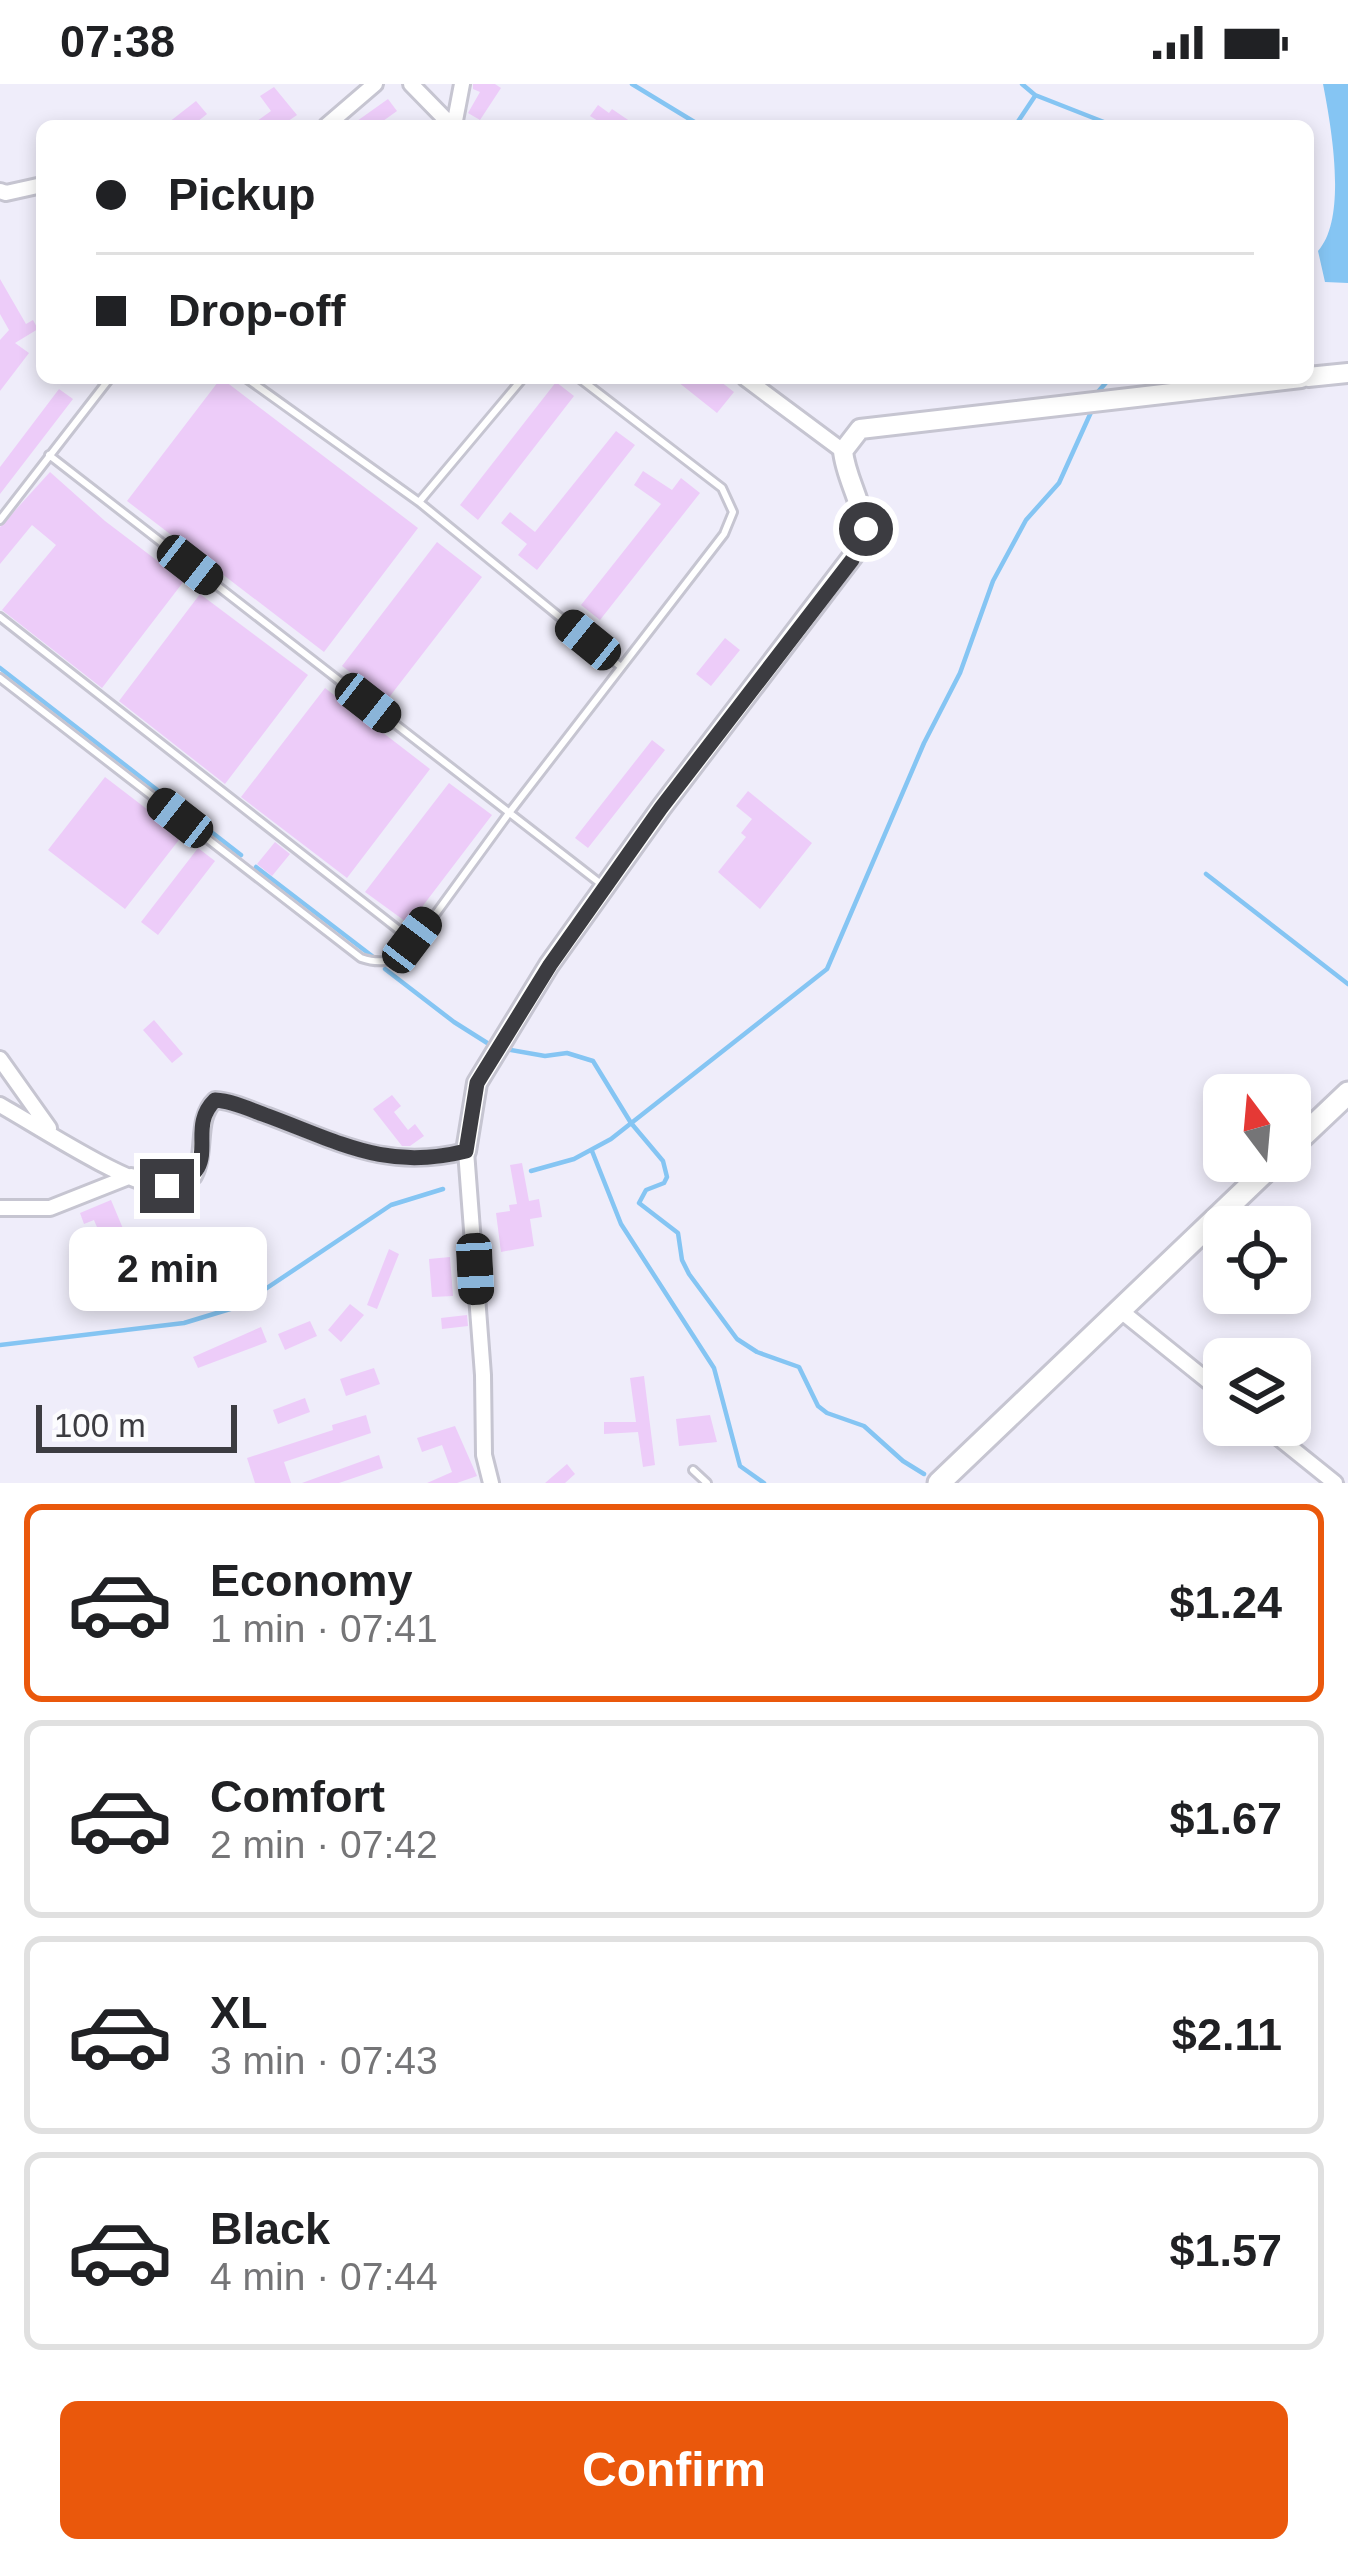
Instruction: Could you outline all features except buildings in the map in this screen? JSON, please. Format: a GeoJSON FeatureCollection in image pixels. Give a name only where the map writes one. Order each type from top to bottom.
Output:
{"type":"FeatureCollection","features":[{"type":"Feature","properties":{"kind":"main road"},"geometry":{"type":"LineString","coordinates":[[1311,1128],[1348,1093]]}},
{"type":"Feature","properties":{"kind":"main road"},"geometry":{"type":"LineString","coordinates":[[939,1483],[1254,1182]]}},
{"type":"Feature","properties":{"kind":"street"},"geometry":{"type":"LineString","coordinates":[[333,120],[375,84]]}},
{"type":"Feature","properties":{"kind":"street"},"geometry":{"type":"LineString","coordinates":[[411,84],[447,120]]}},
{"type":"Feature","properties":{"kind":"street"},"geometry":{"type":"LineString","coordinates":[[454,120],[462,84]]}},
{"type":"Feature","properties":{"kind":"street"},"geometry":{"type":"LineString","coordinates":[[2,195],[36,186]]}},
{"type":"Feature","properties":{"kind":"street"},"geometry":{"type":"LineString","coordinates":[[1314,377],[1348,373]]}},
{"type":"Feature","properties":{"kind":"street"},"geometry":{"type":"LineString","coordinates":[[753,384],[843,451]]}},
{"type":"Feature","properties":{"kind":"street"},"geometry":{"type":"LineString","coordinates":[[491,1483],[484,1455],[483,1375],[466,1151],[477,1083],[604,886],[862,544],[866,529],[845,471],[843,451],[860,429],[1253,384]]}},
{"type":"Feature","properties":{"kind":"street"},"geometry":{"type":"LineString","coordinates":[[0,1059],[54,1136]]}},
{"type":"Feature","properties":{"kind":"street"},"geometry":{"type":"LineString","coordinates":[[0,1105],[153,1186],[194,1176],[200,1166],[205,1114],[215,1100],[404,1161],[466,1151]]}},
{"type":"Feature","properties":{"kind":"street"},"geometry":{"type":"LineString","coordinates":[[0,1208],[50,1208],[131,1176]]}},
{"type":"Feature","properties":{"kind":"street"},"geometry":{"type":"LineString","coordinates":[[1120,1311],[1203,1377]]}},
{"type":"Feature","properties":{"kind":"street"},"geometry":{"type":"LineString","coordinates":[[1289,1446],[1335,1483]]}},
{"type":"Feature","properties":{"kind":"lane"},"geometry":{"type":"LineString","coordinates":[[0,520],[105,384]]}},
{"type":"Feature","properties":{"kind":"lane"},"geometry":{"type":"LineString","coordinates":[[254,384],[419,502],[621,667]]}},
{"type":"Feature","properties":{"kind":"lane"},"geometry":{"type":"LineString","coordinates":[[419,502],[518,384]]}},
{"type":"Feature","properties":{"kind":"lane"},"geometry":{"type":"LineString","coordinates":[[0,678],[361,958],[377,963],[395,959],[407,952],[724,534],[733,512],[722,488],[587,384]]}},
{"type":"Feature","properties":{"kind":"lane"},"geometry":{"type":"LineString","coordinates":[[49,455],[604,886]]}},
{"type":"Feature","properties":{"kind":"lane"},"geometry":{"type":"LineString","coordinates":[[0,617],[412,940]]}},
{"type":"Feature","properties":{"kind":"lane"},"geometry":{"type":"LineString","coordinates":[[693,1470],[707,1483]]}},
{"type":"Feature","properties":{"kind":"water"},"geometry":{"type":"Polygon","coordinates":[[[1323,84],[1348,84],[1348,283],[1325,282],[1318,251],[1333,217],[1335,194],[1323,84]]]}},
{"type":"Feature","properties":{"kind":"waterway"},"geometry":{"type":"LineString","coordinates":[[632,84],[691,120]]}},
{"type":"Feature","properties":{"kind":"waterway"},"geometry":{"type":"LineString","coordinates":[[1022,84],[1035,95],[1099,120]]}},
{"type":"Feature","properties":{"kind":"waterway"},"geometry":{"type":"LineString","coordinates":[[1019,120],[1035,96]]}},
{"type":"Feature","properties":{"kind":"waterway"},"geometry":{"type":"LineString","coordinates":[[1097,393],[1105,384]]}},
{"type":"Feature","properties":{"kind":"waterway"},"geometry":{"type":"LineString","coordinates":[[531,1171],[574,1159],[611,1139],[827,969],[924,743],[960,673],[993,581],[1026,520],[1059,483],[1092,410]]}},
{"type":"Feature","properties":{"kind":"waterway"},"geometry":{"type":"LineString","coordinates":[[0,668],[241,855]]}},
{"type":"Feature","properties":{"kind":"waterway"},"geometry":{"type":"LineString","coordinates":[[256,867],[372,956]]}},
{"type":"Feature","properties":{"kind":"waterway"},"geometry":{"type":"LineString","coordinates":[[1206,874],[1348,984]]}},
{"type":"Feature","properties":{"kind":"waterway"},"geometry":{"type":"LineString","coordinates":[[385,969],[492,1046]]}},
{"type":"Feature","properties":{"kind":"waterway"},"geometry":{"type":"LineString","coordinates":[[505,1049],[545,1056],[567,1053],[593,1061],[631,1123],[663,1161],[664,1183],[646,1190],[639,1203],[678,1233],[689,1274],[737,1339],[757,1352],[799,1367],[818,1406],[864,1426],[924,1474]]}},
{"type":"Feature","properties":{"kind":"waterway"},"geometry":{"type":"LineString","coordinates":[[592,1151],[621,1224],[714,1368],[740,1466],[764,1483]]}},
{"type":"Feature","properties":{"kind":"waterway"},"geometry":{"type":"LineString","coordinates":[[0,1345],[184,1323],[240,1306],[391,1205],[443,1189]]}},
{"type":"Feature","properties":{"kind":"route"},"geometry":{"type":"LineString","coordinates":[[167,1186],[187,1181],[200,1166],[205,1114],[215,1100],[404,1161],[466,1151],[477,1083],[550,965],[661,808],[852,560],[866,529]]}}]}
